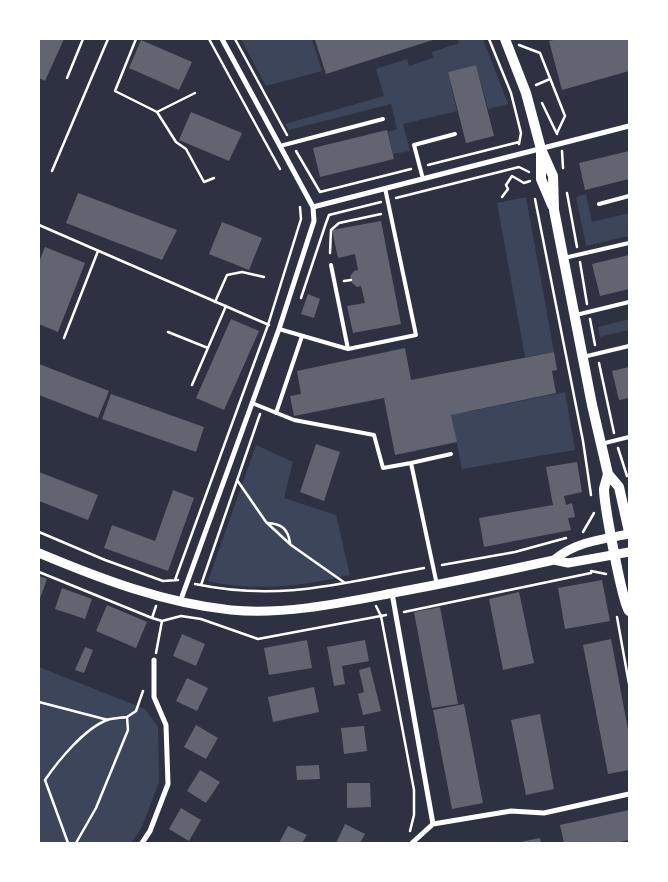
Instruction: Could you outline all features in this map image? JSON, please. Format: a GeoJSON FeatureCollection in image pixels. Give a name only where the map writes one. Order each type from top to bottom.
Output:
{"type":"FeatureCollection","features":[{"type":"Feature","properties":{"kind":"main road"},"geometry":{"type":"LineString","coordinates":[[505,39],[526,93],[541,149],[541,179],[554,210],[601,444],[608,474],[618,487],[629,533]]}},
{"type":"Feature","properties":{"kind":"main road"},"geometry":{"type":"LineString","coordinates":[[608,474],[604,489],[615,555],[629,611]]}},
{"type":"Feature","properties":{"kind":"street"},"geometry":{"type":"LineString","coordinates":[[180,602],[279,329],[314,221],[313,207],[222,39]]}},
{"type":"Feature","properties":{"kind":"street"},"geometry":{"type":"LineString","coordinates":[[313,207],[629,126]]}},
{"type":"Feature","properties":{"kind":"street"},"geometry":{"type":"LineString","coordinates":[[554,560],[565,550],[629,533]]}},
{"type":"Feature","properties":{"kind":"street"},"geometry":{"type":"LineString","coordinates":[[39,553],[93,576],[180,602],[232,610],[276,611],[374,597],[554,560],[568,563],[629,552]]}},
{"type":"Feature","properties":{"kind":"street"},"geometry":{"type":"LineString","coordinates":[[392,593],[433,824]]}},
{"type":"Feature","properties":{"kind":"street"},"geometry":{"type":"LineString","coordinates":[[142,843],[150,831],[168,784],[166,725],[154,697],[154,660]]}},
{"type":"Feature","properties":{"kind":"street"},"geometry":{"type":"LineString","coordinates":[[413,843],[433,824],[511,811],[544,812],[629,794]]}},
{"type":"Feature","properties":{"kind":"lane"},"geometry":{"type":"LineString","coordinates":[[280,146],[383,119]]}},
{"type":"Feature","properties":{"kind":"lane"},"geometry":{"type":"LineString","coordinates":[[423,179],[414,145],[455,134]]}},
{"type":"Feature","properties":{"kind":"lane"},"geometry":{"type":"LineString","coordinates":[[279,329],[348,349],[416,335],[385,188]]}},
{"type":"Feature","properties":{"kind":"lane"},"geometry":{"type":"LineString","coordinates":[[599,204],[629,196]]}},
{"type":"Feature","properties":{"kind":"lane"},"geometry":{"type":"LineString","coordinates":[[564,258],[629,243]]}},
{"type":"Feature","properties":{"kind":"lane"},"geometry":{"type":"LineString","coordinates":[[331,265],[348,349]]}},
{"type":"Feature","properties":{"kind":"lane"},"geometry":{"type":"LineString","coordinates":[[575,316],[629,302]]}},
{"type":"Feature","properties":{"kind":"lane"},"geometry":{"type":"LineString","coordinates":[[276,413],[302,336]]}},
{"type":"Feature","properties":{"kind":"lane"},"geometry":{"type":"LineString","coordinates":[[583,357],[629,346]]}},
{"type":"Feature","properties":{"kind":"lane"},"geometry":{"type":"LineString","coordinates":[[252,403],[294,420],[374,435],[383,468],[451,454]]}},
{"type":"Feature","properties":{"kind":"lane"},"geometry":{"type":"LineString","coordinates":[[601,444],[629,437]]}},
{"type":"Feature","properties":{"kind":"lane"},"geometry":{"type":"LineString","coordinates":[[411,462],[437,585]]}},
{"type":"Feature","properties":{"kind":"path"},"geometry":{"type":"LineString","coordinates":[[67,78],[83,39]]}},
{"type":"Feature","properties":{"kind":"path"},"geometry":{"type":"LineString","coordinates":[[52,171],[108,39]]}},
{"type":"Feature","properties":{"kind":"path"},"geometry":{"type":"LineString","coordinates":[[136,39],[115,91],[157,112],[176,142],[186,149],[204,182],[214,178]]}},
{"type":"Feature","properties":{"kind":"path"},"geometry":{"type":"LineString","coordinates":[[209,39],[283,175]]}},
{"type":"Feature","properties":{"kind":"path"},"geometry":{"type":"LineString","coordinates":[[235,39],[317,190]]}},
{"type":"Feature","properties":{"kind":"path"},"geometry":{"type":"LineString","coordinates":[[489,39],[511,93],[521,132],[519,142],[531,181],[524,183],[512,176],[506,185],[508,189],[502,197]]}},
{"type":"Feature","properties":{"kind":"path"},"geometry":{"type":"LineString","coordinates":[[518,44],[540,53],[565,116],[557,133]]}},
{"type":"Feature","properties":{"kind":"path"},"geometry":{"type":"LineString","coordinates":[[535,85],[550,79]]}},
{"type":"Feature","properties":{"kind":"path"},"geometry":{"type":"LineString","coordinates":[[157,112],[195,93]]}},
{"type":"Feature","properties":{"kind":"path"},"geometry":{"type":"LineString","coordinates":[[301,219],[326,223],[329,214],[519,167],[529,172]]}},
{"type":"Feature","properties":{"kind":"path"},"geometry":{"type":"LineString","coordinates":[[533,190],[583,441],[592,503]]}},
{"type":"Feature","properties":{"kind":"path"},"geometry":{"type":"LineString","coordinates":[[175,580],[268,325],[301,219],[301,208],[296,199]]}},
{"type":"Feature","properties":{"kind":"path"},"geometry":{"type":"LineString","coordinates":[[330,253],[331,230],[339,223],[390,212]]}},
{"type":"Feature","properties":{"kind":"path"},"geometry":{"type":"LineString","coordinates":[[39,225],[279,329]]}},
{"type":"Feature","properties":{"kind":"path"},"geometry":{"type":"LineString","coordinates":[[64,338],[98,250]]}},
{"type":"Feature","properties":{"kind":"path"},"geometry":{"type":"LineString","coordinates":[[215,302],[227,275],[242,272],[264,277]]}},
{"type":"Feature","properties":{"kind":"path"},"geometry":{"type":"LineString","coordinates":[[192,385],[226,306]]}},
{"type":"Feature","properties":{"kind":"path"},"geometry":{"type":"LineString","coordinates":[[168,332],[208,348]]}},
{"type":"Feature","properties":{"kind":"path"},"geometry":{"type":"LineString","coordinates":[[237,480],[266,522],[290,545],[345,583]]}},
{"type":"Feature","properties":{"kind":"path"},"geometry":{"type":"LineString","coordinates":[[584,544],[582,533],[594,512]]}},
{"type":"Feature","properties":{"kind":"path"},"geometry":{"type":"LineString","coordinates":[[266,522],[279,524],[288,532],[290,545]]}},
{"type":"Feature","properties":{"kind":"path"},"geometry":{"type":"LineString","coordinates":[[39,532],[105,560],[163,581],[175,580],[230,591],[272,593],[313,590],[515,552],[572,536]]}},
{"type":"Feature","properties":{"kind":"path"},"geometry":{"type":"LineString","coordinates":[[588,560],[591,573]]}},
{"type":"Feature","properties":{"kind":"path"},"geometry":{"type":"LineString","coordinates":[[39,572],[152,618],[162,621],[181,616],[202,619],[258,639],[395,614],[601,571],[608,574],[611,581]]}},
{"type":"Feature","properties":{"kind":"path"},"geometry":{"type":"LineString","coordinates":[[370,578],[381,616],[414,790],[414,815],[408,836],[413,843]]}},
{"type":"Feature","properties":{"kind":"path"},"geometry":{"type":"LineString","coordinates":[[152,618],[163,581]]}},
{"type":"Feature","properties":{"kind":"path"},"geometry":{"type":"LineString","coordinates":[[616,609],[629,684]]}},
{"type":"Feature","properties":{"kind":"path"},"geometry":{"type":"LineString","coordinates":[[154,660],[162,621]]}},
{"type":"Feature","properties":{"kind":"path"},"geometry":{"type":"LineString","coordinates":[[39,702],[108,720],[127,717],[136,711],[145,686]]}},
{"type":"Feature","properties":{"kind":"path"},"geometry":{"type":"LineString","coordinates":[[76,843],[96,808],[128,730],[127,717]]}},
{"type":"Feature","properties":{"kind":"path"},"geometry":{"type":"LineString","coordinates":[[68,843],[45,780],[56,764],[74,745],[108,720]]}},
{"type":"Feature","properties":{"kind":"shaded area"},"geometry":{"type":"Polygon","coordinates":[[[241,39],[312,39],[322,71],[266,86],[241,39]]]}},
{"type":"Feature","properties":{"kind":"shaded area"},"geometry":{"type":"Polygon","coordinates":[[[457,39],[483,39],[508,104],[488,109],[476,65],[448,72],[457,111],[403,124],[410,151],[393,154],[388,132],[397,129],[391,104],[289,130],[285,124],[384,96],[376,69],[407,59],[409,66],[433,58],[432,52],[459,43],[457,39]]]}},
{"type":"Feature","properties":{"kind":"shaded area"},"geometry":{"type":"Polygon","coordinates":[[[586,194],[592,222],[629,213],[629,236],[586,246],[576,197],[586,194]]]}},
{"type":"Feature","properties":{"kind":"shaded area"},"geometry":{"type":"Polygon","coordinates":[[[526,197],[554,352],[525,357],[497,203],[526,197]]]}},
{"type":"Feature","properties":{"kind":"shaded area"},"geometry":{"type":"Polygon","coordinates":[[[629,319],[629,330],[600,337],[598,327],[629,319]]]}},
{"type":"Feature","properties":{"kind":"shaded area"},"geometry":{"type":"Polygon","coordinates":[[[565,392],[575,450],[462,469],[451,415],[565,392]]]}},
{"type":"Feature","properties":{"kind":"shaded area"},"geometry":{"type":"Polygon","coordinates":[[[256,445],[293,462],[284,498],[336,515],[350,575],[297,585],[262,587],[208,581],[256,445]]]}},
{"type":"Feature","properties":{"kind":"shaded area"},"geometry":{"type":"Polygon","coordinates":[[[39,667],[145,709],[158,727],[159,782],[142,827],[131,843],[39,843],[39,667]]]}},
{"type":"Feature","properties":{"kind":"building"},"geometry":{"type":"Polygon","coordinates":[[[39,39],[64,39],[45,81],[39,78],[39,39]]]}},
{"type":"Feature","properties":{"kind":"building"},"geometry":{"type":"Polygon","coordinates":[[[436,39],[326,74],[315,40],[436,39]]]}},
{"type":"Feature","properties":{"kind":"building"},"geometry":{"type":"Polygon","coordinates":[[[558,39],[629,39],[629,71],[562,90],[549,41],[558,39]]]}},
{"type":"Feature","properties":{"kind":"building"},"geometry":{"type":"Polygon","coordinates":[[[141,40],[192,62],[179,90],[129,68],[141,40]]]}},
{"type":"Feature","properties":{"kind":"building"},"geometry":{"type":"Polygon","coordinates":[[[476,65],[494,136],[466,143],[448,72],[476,65]]]}},
{"type":"Feature","properties":{"kind":"building"},"geometry":{"type":"Polygon","coordinates":[[[191,112],[242,133],[229,161],[179,140],[191,112]]]}},
{"type":"Feature","properties":{"kind":"building"},"geometry":{"type":"Polygon","coordinates":[[[387,130],[394,159],[320,177],[313,148],[387,130]]]}},
{"type":"Feature","properties":{"kind":"building"},"geometry":{"type":"Polygon","coordinates":[[[629,151],[629,179],[585,190],[579,163],[629,151]]]}},
{"type":"Feature","properties":{"kind":"building"},"geometry":{"type":"Polygon","coordinates":[[[78,193],[177,230],[162,260],[66,223],[78,193]]]}},
{"type":"Feature","properties":{"kind":"building"},"geometry":{"type":"Polygon","coordinates":[[[381,221],[401,324],[353,333],[347,306],[365,303],[361,286],[357,287],[352,283],[350,276],[354,271],[358,270],[355,254],[338,258],[332,230],[381,221]]]}},
{"type":"Feature","properties":{"kind":"building"},"geometry":{"type":"Polygon","coordinates":[[[222,222],[262,238],[249,270],[209,254],[222,222]]]}},
{"type":"Feature","properties":{"kind":"building"},"geometry":{"type":"Polygon","coordinates":[[[45,247],[85,263],[58,332],[39,324],[39,262],[45,247]]]}},
{"type":"Feature","properties":{"kind":"building"},"geometry":{"type":"Polygon","coordinates":[[[629,255],[629,289],[600,296],[592,264],[629,255]]]}},
{"type":"Feature","properties":{"kind":"building"},"geometry":{"type":"Polygon","coordinates":[[[308,294],[320,299],[314,318],[301,314],[308,294]]]}},
{"type":"Feature","properties":{"kind":"building"},"geometry":{"type":"Polygon","coordinates":[[[231,319],[259,331],[224,410],[196,398],[231,319]]]}},
{"type":"Feature","properties":{"kind":"building"},"geometry":{"type":"Polygon","coordinates":[[[405,348],[411,380],[554,352],[557,370],[552,371],[556,393],[451,415],[457,442],[395,455],[384,398],[294,416],[290,396],[301,394],[297,371],[405,348]]]}},
{"type":"Feature","properties":{"kind":"building"},"geometry":{"type":"Polygon","coordinates":[[[39,364],[109,391],[98,418],[39,395],[39,364]]]}},
{"type":"Feature","properties":{"kind":"building"},"geometry":{"type":"Polygon","coordinates":[[[629,367],[629,398],[619,400],[612,371],[629,367]]]}},
{"type":"Feature","properties":{"kind":"building"},"geometry":{"type":"Polygon","coordinates":[[[111,394],[204,427],[196,452],[102,419],[111,394]]]}},
{"type":"Feature","properties":{"kind":"building"},"geometry":{"type":"Polygon","coordinates":[[[316,444],[340,452],[324,501],[300,492],[316,444]]]}},
{"type":"Feature","properties":{"kind":"building"},"geometry":{"type":"Polygon","coordinates":[[[577,462],[582,492],[564,496],[566,505],[572,503],[575,517],[568,518],[571,530],[484,547],[479,518],[553,505],[546,467],[577,462]]]}},
{"type":"Feature","properties":{"kind":"building"},"geometry":{"type":"Polygon","coordinates":[[[39,472],[98,495],[88,520],[39,501],[39,472]]]}},
{"type":"Feature","properties":{"kind":"building"},"geometry":{"type":"Polygon","coordinates":[[[173,490],[194,498],[168,571],[104,548],[112,525],[155,541],[173,490]]]}},
{"type":"Feature","properties":{"kind":"building"},"geometry":{"type":"Polygon","coordinates":[[[39,576],[47,579],[39,601],[39,576]]]}},
{"type":"Feature","properties":{"kind":"building"},"geometry":{"type":"Polygon","coordinates":[[[602,580],[610,621],[565,629],[558,588],[602,580]]]}},
{"type":"Feature","properties":{"kind":"building"},"geometry":{"type":"Polygon","coordinates":[[[62,588],[92,599],[85,619],[55,609],[62,588]]]}},
{"type":"Feature","properties":{"kind":"building"},"geometry":{"type":"Polygon","coordinates":[[[519,592],[534,663],[503,670],[489,599],[519,592]]]}},
{"type":"Feature","properties":{"kind":"building"},"geometry":{"type":"Polygon","coordinates":[[[107,605],[147,622],[136,648],[96,631],[107,605]]]}},
{"type":"Feature","properties":{"kind":"building"},"geometry":{"type":"Polygon","coordinates":[[[440,607],[458,704],[432,708],[414,612],[440,607]]]}},
{"type":"Feature","properties":{"kind":"building"},"geometry":{"type":"Polygon","coordinates":[[[182,634],[205,644],[196,666],[173,656],[182,634]]]}},
{"type":"Feature","properties":{"kind":"building"},"geometry":{"type":"Polygon","coordinates":[[[611,639],[629,735],[629,770],[608,774],[583,645],[611,639]]]}},
{"type":"Feature","properties":{"kind":"building"},"geometry":{"type":"Polygon","coordinates":[[[307,640],[312,668],[269,675],[264,648],[307,640]]]}},
{"type":"Feature","properties":{"kind":"building"},"geometry":{"type":"Polygon","coordinates":[[[365,640],[369,661],[342,666],[345,684],[334,686],[327,647],[365,640]]]}},
{"type":"Feature","properties":{"kind":"building"},"geometry":{"type":"Polygon","coordinates":[[[85,647],[93,650],[84,673],[75,670],[85,647]]]}},
{"type":"Feature","properties":{"kind":"building"},"geometry":{"type":"Polygon","coordinates":[[[370,667],[381,711],[363,715],[358,694],[364,692],[359,670],[370,667]]]}},
{"type":"Feature","properties":{"kind":"building"},"geometry":{"type":"Polygon","coordinates":[[[187,678],[208,688],[197,711],[176,701],[187,678]]]}},
{"type":"Feature","properties":{"kind":"building"},"geometry":{"type":"Polygon","coordinates":[[[314,687],[319,712],[273,722],[268,697],[314,687]]]}},
{"type":"Feature","properties":{"kind":"building"},"geometry":{"type":"Polygon","coordinates":[[[464,704],[483,803],[452,809],[433,710],[464,704]]]}},
{"type":"Feature","properties":{"kind":"building"},"geometry":{"type":"Polygon","coordinates":[[[540,714],[554,789],[526,795],[511,720],[540,714]]]}},
{"type":"Feature","properties":{"kind":"building"},"geometry":{"type":"Polygon","coordinates":[[[196,725],[218,738],[206,759],[184,747],[196,725]]]}},
{"type":"Feature","properties":{"kind":"building"},"geometry":{"type":"Polygon","coordinates":[[[364,726],[367,751],[344,754],[341,728],[364,726]]]}},
{"type":"Feature","properties":{"kind":"building"},"geometry":{"type":"Polygon","coordinates":[[[319,765],[320,779],[297,780],[296,766],[319,765]]]}},
{"type":"Feature","properties":{"kind":"building"},"geometry":{"type":"Polygon","coordinates":[[[200,770],[220,782],[206,803],[187,791],[200,770]]]}},
{"type":"Feature","properties":{"kind":"building"},"geometry":{"type":"Polygon","coordinates":[[[347,783],[370,783],[371,807],[347,808],[347,783]]]}},
{"type":"Feature","properties":{"kind":"building"},"geometry":{"type":"Polygon","coordinates":[[[181,808],[201,820],[189,841],[169,829],[181,808]]]}},
{"type":"Feature","properties":{"kind":"building"},"geometry":{"type":"Polygon","coordinates":[[[629,810],[629,840],[614,843],[564,843],[560,825],[629,810]]]}},
{"type":"Feature","properties":{"kind":"building"},"geometry":{"type":"Polygon","coordinates":[[[345,824],[365,834],[360,843],[336,843],[345,824]]]}},
{"type":"Feature","properties":{"kind":"building"},"geometry":{"type":"Polygon","coordinates":[[[288,826],[307,835],[302,843],[279,843],[288,826]]]}},
{"type":"Feature","properties":{"kind":"building"},"geometry":{"type":"Polygon","coordinates":[[[540,838],[541,843],[520,843],[520,842],[540,838]]]}}]}
